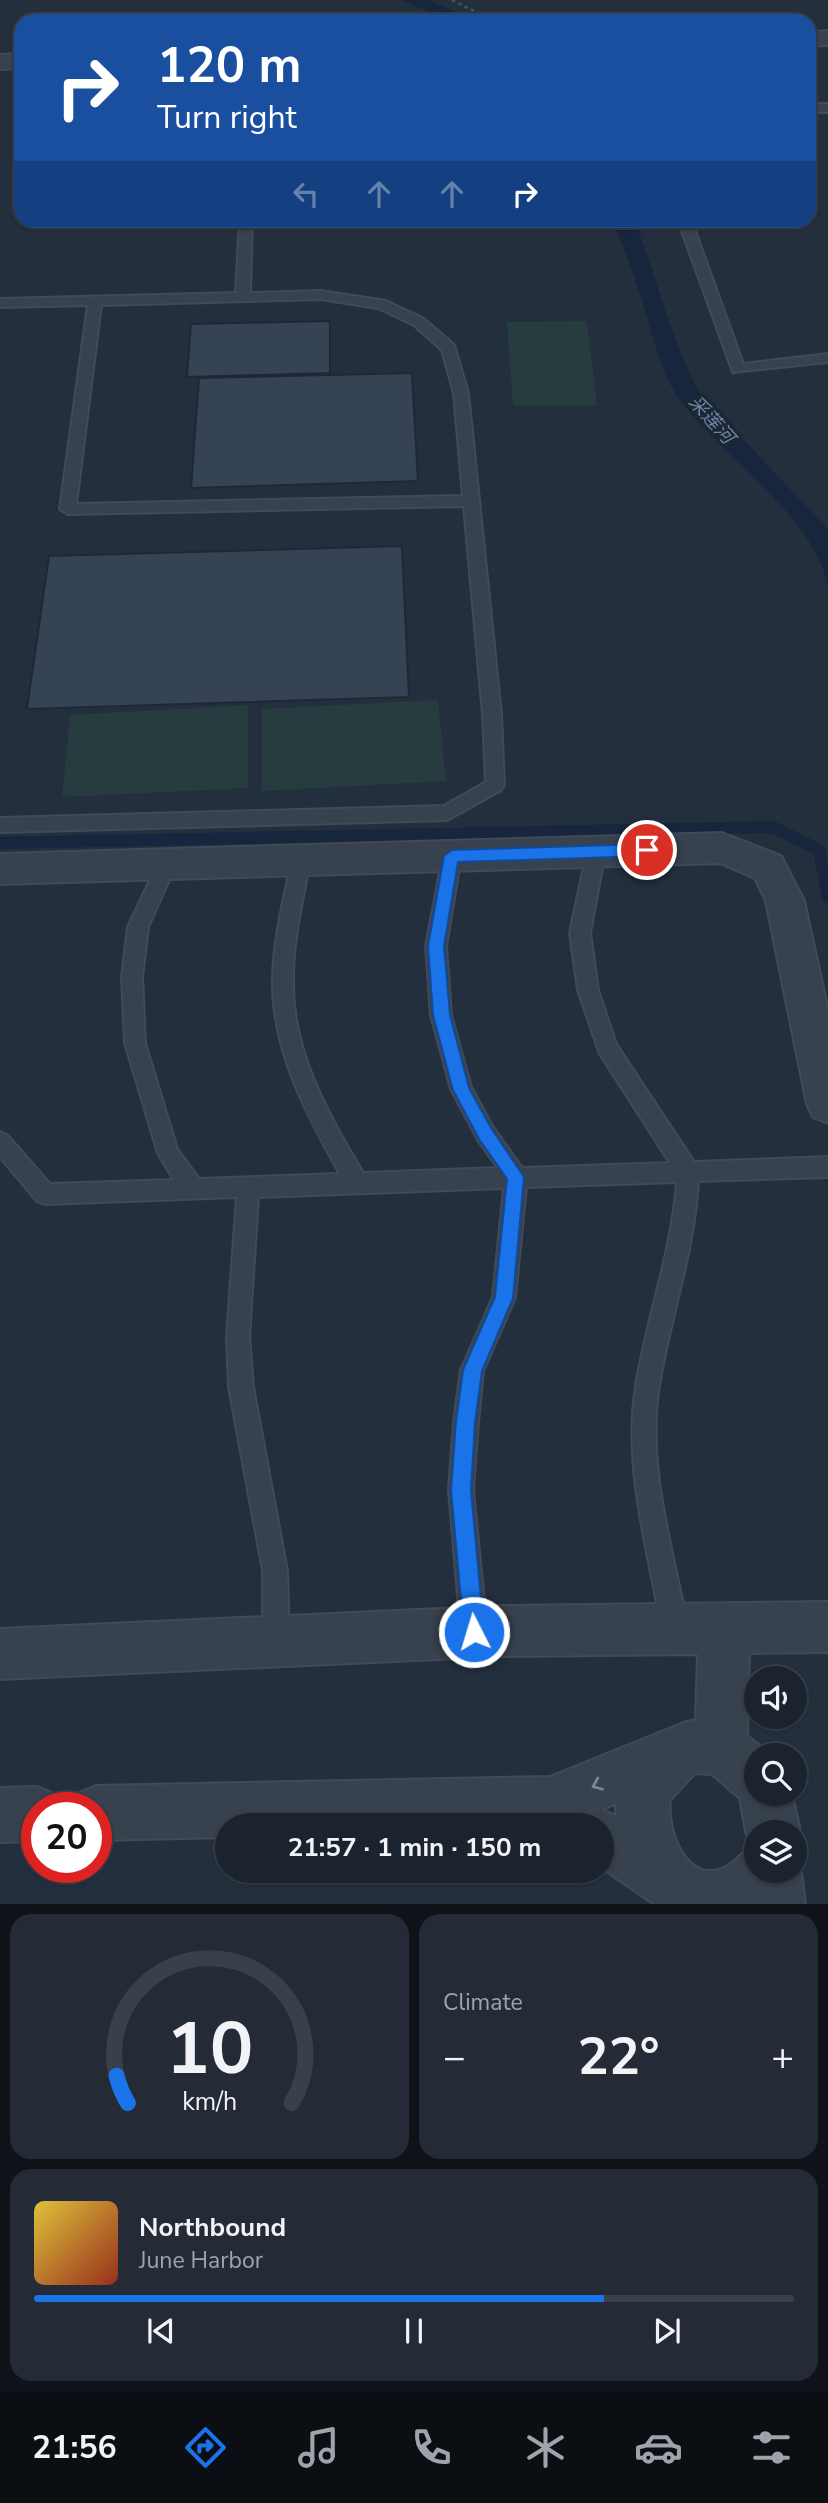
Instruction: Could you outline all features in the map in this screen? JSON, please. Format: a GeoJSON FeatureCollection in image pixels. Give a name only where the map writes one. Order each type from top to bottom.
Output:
{"type":"FeatureCollection","features":[{"type":"Feature","properties":{"kind":"street"},"geometry":{"type":"LineString","coordinates":[[0,869],[722,848],[768,867],[785,901],[828,1104]]}},
{"type":"Feature","properties":{"kind":"street"},"geometry":{"type":"LineString","coordinates":[[0,1654],[474,1632],[828,1628]]}},
{"type":"Feature","properties":{"kind":"street"},"geometry":{"type":"LineString","coordinates":[[700,1629],[720,1759]]}},
{"type":"Feature","properties":{"kind":"street"},"geometry":{"type":"LineString","coordinates":[[572,1813],[720,1759]]}},
{"type":"Feature","properties":{"kind":"street"},"geometry":{"type":"LineString","coordinates":[[680,1891],[642,1824],[643,1798],[649,1780],[720,1759]]}},
{"type":"Feature","properties":{"kind":"street"},"geometry":{"type":"LineString","coordinates":[[112,1813],[215,1814]]}},
{"type":"Feature","properties":{"kind":"street"},"geometry":{"type":"LineString","coordinates":[[0,1815],[21,1814]]}},
{"type":"Feature","properties":{"kind":"street"},"geometry":{"type":"LineString","coordinates":[[614,1845],[680,1891],[709,1902],[731,1899],[751,1888],[754,1883]]}},
{"type":"Feature","properties":{"kind":"street"},"geometry":{"type":"LineString","coordinates":[[775,1883],[778,1904]]}},
{"type":"Feature","properties":{"kind":"lane"},"geometry":{"type":"LineString","coordinates":[[243,297],[246,228]]}},
{"type":"Feature","properties":{"kind":"lane"},"geometry":{"type":"LineString","coordinates":[[687,228],[738,369],[828,358]]}},
{"type":"Feature","properties":{"kind":"lane"},"geometry":{"type":"LineString","coordinates":[[0,303],[321,295],[381,304],[419,322],[449,348],[461,393],[492,714],[495,785],[447,813],[0,825]]}},
{"type":"Feature","properties":{"kind":"lane"},"geometry":{"type":"LineString","coordinates":[[95,301],[68,509],[471,501]]}},
{"type":"Feature","properties":{"kind":"lane"},"geometry":{"type":"LineString","coordinates":[[596,852],[580,933],[588,990],[607,1048],[688,1171],[685,1223],[647,1387],[643,1456],[700,1629]]}},
{"type":"Feature","properties":{"kind":"lane"},"geometry":{"type":"LineString","coordinates":[[452,856],[436,946],[441,1015],[461,1090],[485,1133],[516,1177],[504,1298],[472,1370],[466,1422],[461,1490],[474,1632]]}},
{"type":"Feature","properties":{"kind":"lane"},"geometry":{"type":"LineString","coordinates":[[301,860],[288,933],[283,994],[293,1056],[326,1128],[357,1183]]}},
{"type":"Feature","properties":{"kind":"lane"},"geometry":{"type":"LineString","coordinates":[[167,864],[138,927],[132,977],[135,1043],[168,1153],[193,1188]]}},
{"type":"Feature","properties":{"kind":"lane"},"geometry":{"type":"LineString","coordinates":[[0,1142],[46,1194],[828,1167]]}},
{"type":"Feature","properties":{"kind":"lane"},"geometry":{"type":"LineString","coordinates":[[248,1186],[239,1350],[241,1387],[275,1571],[276,1641]]}},
{"type":"Feature","properties":{"kind":"path"},"geometry":{"type":"LineString","coordinates":[[452,0],[480,14]]}},
{"type":"Feature","properties":{"kind":"green space"},"geometry":{"type":"Polygon","coordinates":[[[587,321],[597,405],[513,405],[507,322],[587,321]]]}},
{"type":"Feature","properties":{"kind":"green space"},"geometry":{"type":"Polygon","coordinates":[[[438,700],[446,781],[262,791],[262,709],[438,700]]]}},
{"type":"Feature","properties":{"kind":"green space"},"geometry":{"type":"Polygon","coordinates":[[[248,705],[248,788],[62,797],[70,715],[248,705]]]}},
{"type":"Feature","properties":{"kind":"water"},"geometry":{"type":"Polygon","coordinates":[[[401,0],[429,0],[460,14],[434,14],[401,0]]]}},
{"type":"Feature","properties":{"kind":"water","name":"采莲河"},"geometry":{"type":"Polygon","coordinates":[[[616,228],[637,228],[681,353],[701,395],[826,527],[828,586],[819,560],[805,535],[765,488],[698,421],[673,390],[659,357],[616,228]]]}},
{"type":"Feature","properties":{"kind":"building"},"geometry":{"type":"Polygon","coordinates":[[[330,321],[330,373],[187,377],[191,324],[330,321]]]}},
{"type":"Feature","properties":{"kind":"building"},"geometry":{"type":"Polygon","coordinates":[[[412,373],[418,481],[191,488],[199,378],[412,373]]]}},
{"type":"Feature","properties":{"kind":"building"},"geometry":{"type":"Polygon","coordinates":[[[402,546],[409,697],[27,709],[49,556],[402,546]]]}},
{"type":"Feature","properties":{"kind":"waterway"},"geometry":{"type":"LineString","coordinates":[[0,843],[773,827],[819,850],[828,897]]}},
{"type":"Feature","properties":{"kind":"route"},"geometry":{"type":"LineString","coordinates":[[474,1632],[461,1490],[466,1422],[472,1370],[504,1298],[516,1177],[485,1133],[461,1090],[441,1015],[436,946],[452,856],[647,850]]}}]}
